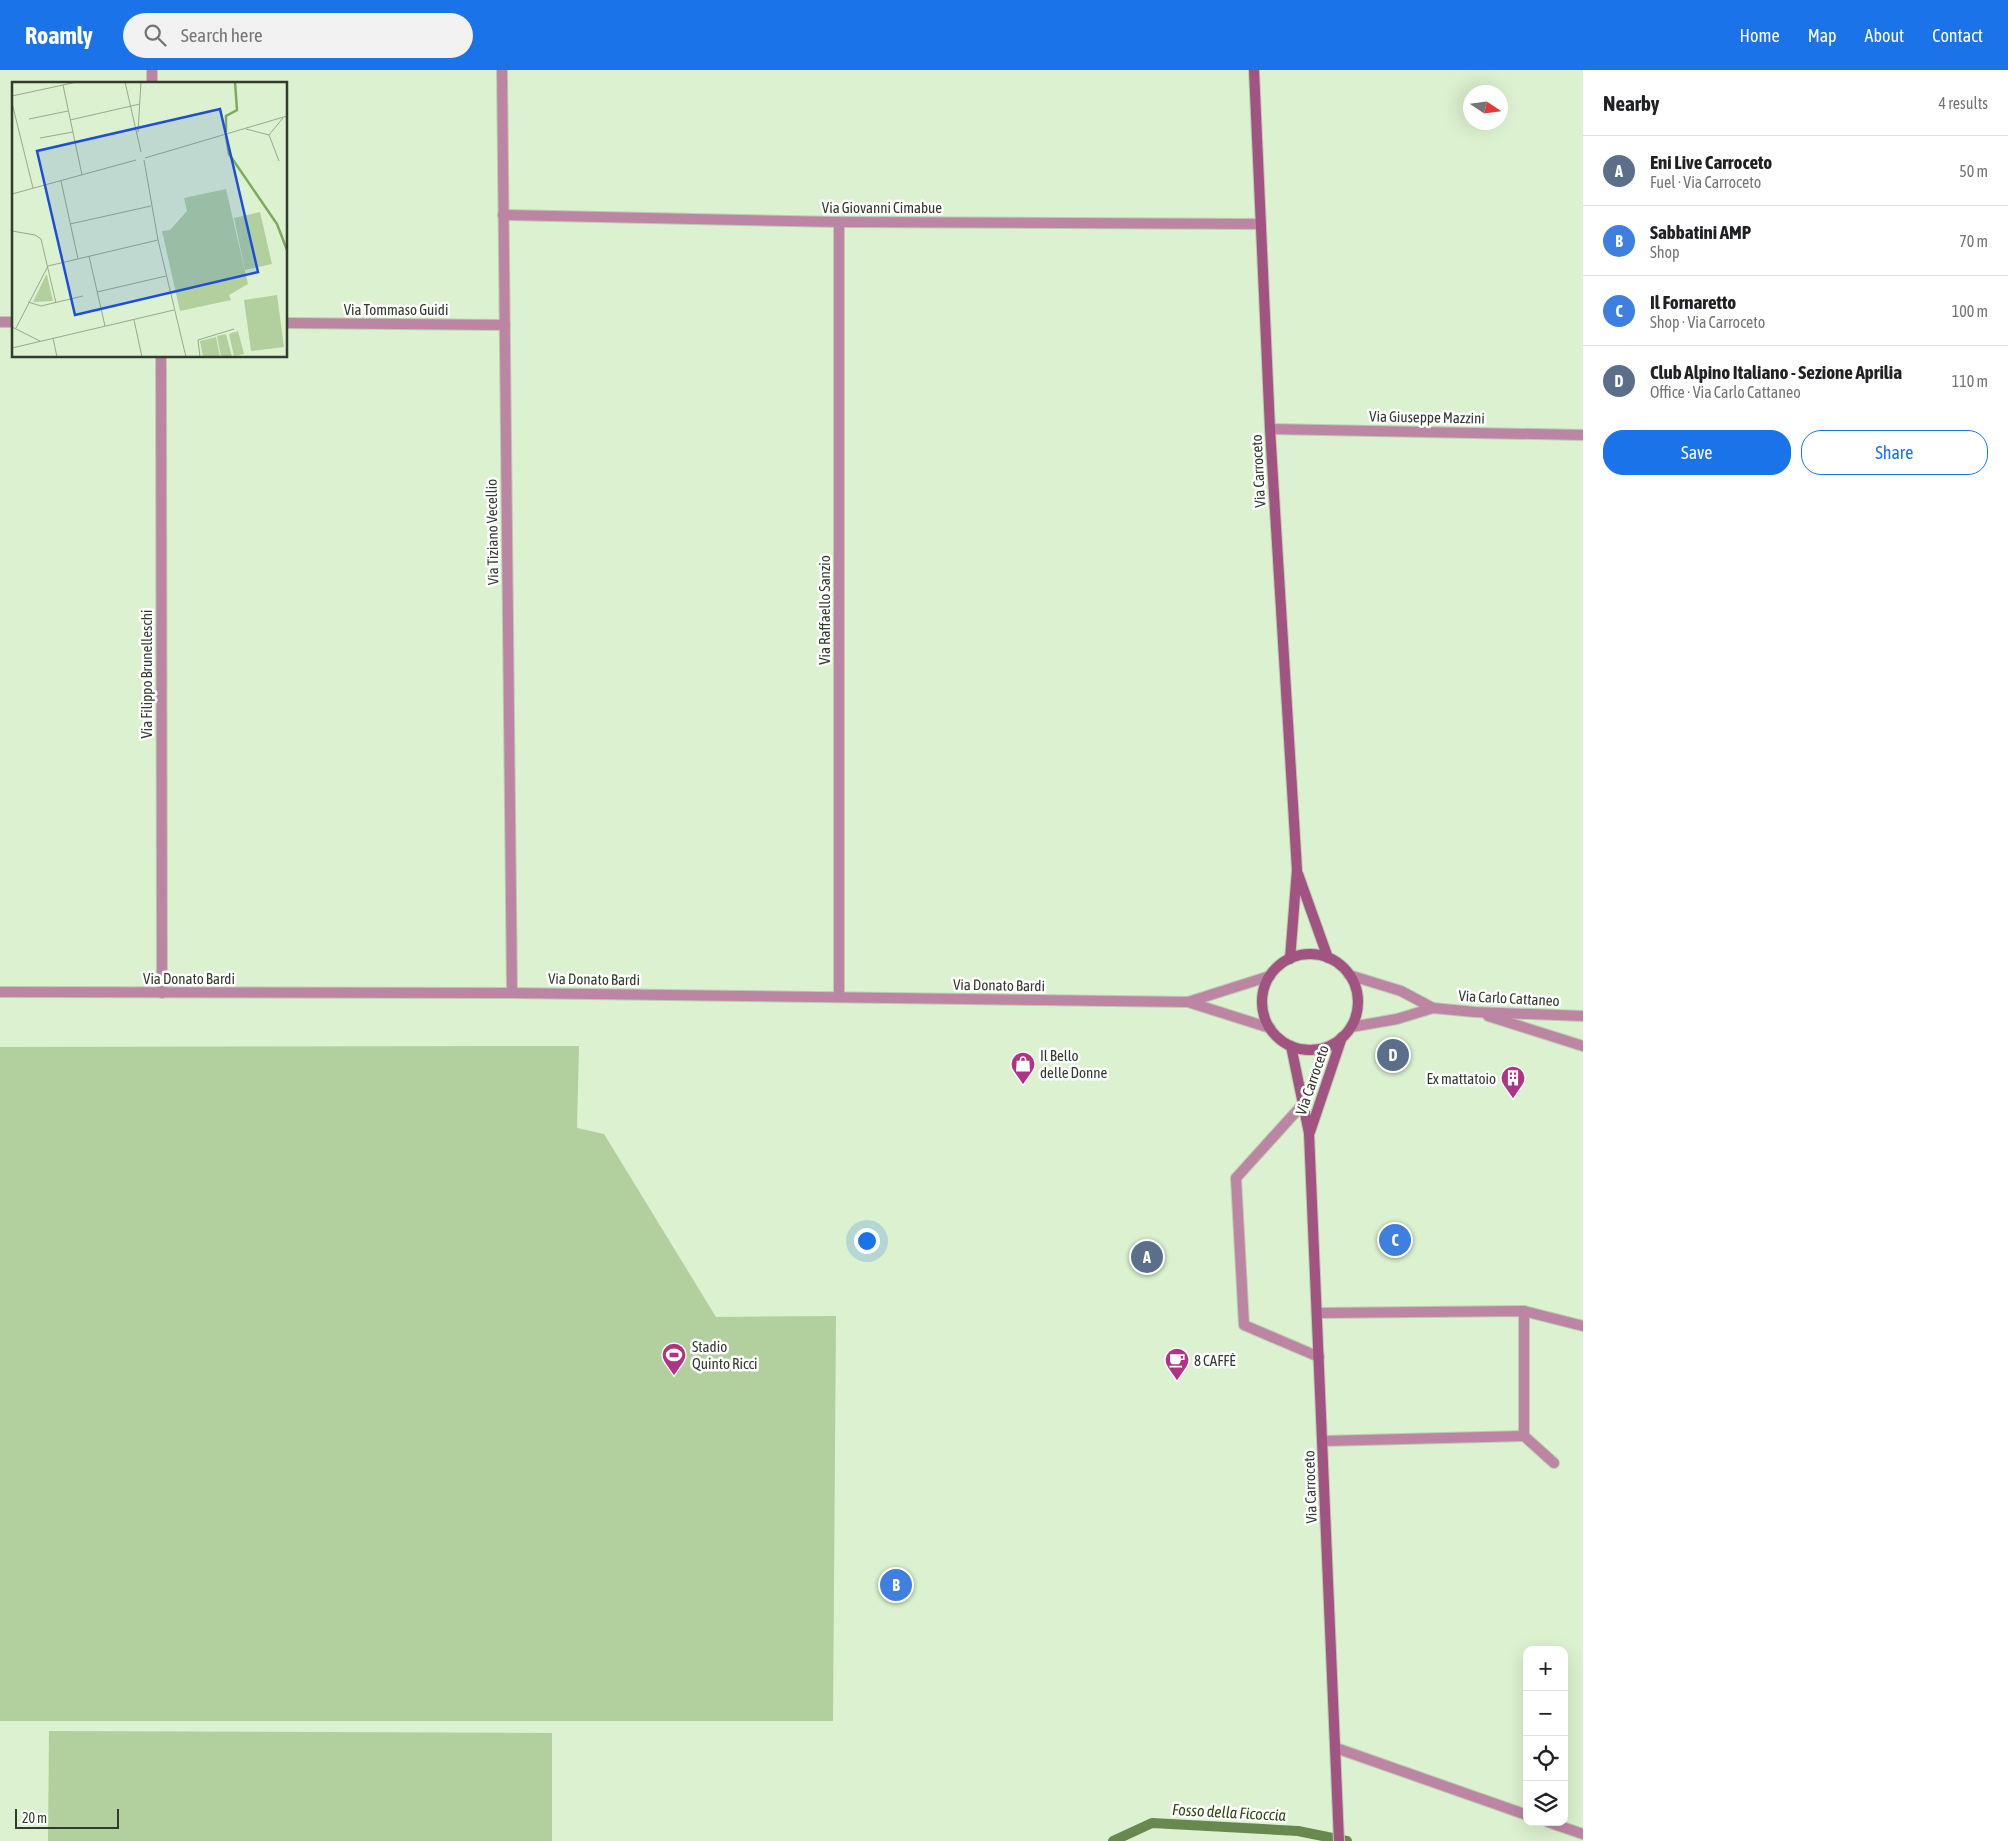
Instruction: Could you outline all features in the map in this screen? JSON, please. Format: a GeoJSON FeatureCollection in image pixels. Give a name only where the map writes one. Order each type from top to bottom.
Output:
{"type":"FeatureCollection","features":[{"type":"Feature","properties":{"kind":"street","name":"Via Tiziano Vecellio"},"geometry":{"type":"LineString","coordinates":[[502,70],[512,993]]}},
{"type":"Feature","properties":{"kind":"street","name":"Via Carroceto"},"geometry":{"type":"LineString","coordinates":[[1254,70],[1270,429],[1297,870],[1290,959]]}},
{"type":"Feature","properties":{"kind":"street","name":"Via Giovanni Cimabue"},"geometry":{"type":"LineString","coordinates":[[503,215],[839,222],[1261,224]]}},
{"type":"Feature","properties":{"kind":"street","name":"Via Raffaello Sanzio"},"geometry":{"type":"LineString","coordinates":[[839,222],[839,998]]}},
{"type":"Feature","properties":{"kind":"street","name":"Via Tommaso Guidi"},"geometry":{"type":"LineString","coordinates":[[288,323],[505,325]]}},
{"type":"Feature","properties":{"kind":"street","name":"Via Filippo Brunelleschi"},"geometry":{"type":"LineString","coordinates":[[161,358],[162,992]]}},
{"type":"Feature","properties":{"kind":"street","name":"Via Giuseppe Mazzini"},"geometry":{"type":"LineString","coordinates":[[1270,429],[1583,435]]}},
{"type":"Feature","properties":{"kind":"street","name":"Via Carroceto"},"geometry":{"type":"LineString","coordinates":[[1297,870],[1328,958]]}},
{"type":"Feature","properties":{"kind":"street"},"geometry":{"type":"LineString","coordinates":[[1302,955],[1316,955],[1328,958],[1340,965],[1349,975],[1355,986],[1358,1000],[1357,1014],[1351,1027],[1342,1038],[1331,1046],[1318,1050],[1304,1050],[1291,1046],[1279,1039],[1270,1028],[1264,1016],[1262,1002],[1264,988],[1278,966],[1290,959],[1302,955]]}},
{"type":"Feature","properties":{"kind":"street","name":"Via Carlo Cattaneo"},"geometry":{"type":"LineString","coordinates":[[1349,975],[1401,991],[1433,1008],[1475,1012],[1583,1016]]}},
{"type":"Feature","properties":{"kind":"street","name":"Via Donato Bardi"},"geometry":{"type":"LineString","coordinates":[[1188,1002],[1270,976]]}},
{"type":"Feature","properties":{"kind":"street","name":"Via Donato Bardi"},"geometry":{"type":"LineString","coordinates":[[0,992],[512,993],[1188,1002],[1270,1028]]}},
{"type":"Feature","properties":{"kind":"street","name":"Via Carlo Cattaneo"},"geometry":{"type":"LineString","coordinates":[[1351,1027],[1397,1020],[1433,1008]]}},
{"type":"Feature","properties":{"kind":"street"},"geometry":{"type":"LineString","coordinates":[[1475,1012],[1583,1046]]}},
{"type":"Feature","properties":{"kind":"street","name":"Via Carroceto"},"geometry":{"type":"LineString","coordinates":[[1309,1133],[1342,1038]]}},
{"type":"Feature","properties":{"kind":"street","name":"Via Carroceto"},"geometry":{"type":"LineString","coordinates":[[1291,1046],[1309,1133],[1340,1841]]}},
{"type":"Feature","properties":{"kind":"street"},"geometry":{"type":"LineString","coordinates":[[1303,1104],[1236,1178],[1244,1325],[1319,1357]]}},
{"type":"Feature","properties":{"kind":"street"},"geometry":{"type":"LineString","coordinates":[[1318,1314],[1524,1311],[1583,1326]]}},
{"type":"Feature","properties":{"kind":"street"},"geometry":{"type":"LineString","coordinates":[[1524,1311],[1524,1436]]}},
{"type":"Feature","properties":{"kind":"street"},"geometry":{"type":"LineString","coordinates":[[1323,1441],[1524,1436],[1554,1463]]}},
{"type":"Feature","properties":{"kind":"street"},"geometry":{"type":"LineString","coordinates":[[1336,1748],[1523,1814]]}},
{"type":"Feature","properties":{"kind":"street"},"geometry":{"type":"LineString","coordinates":[[1560,1826],[1583,1834]]}},
{"type":"Feature","properties":{"kind":"green space","name":"Stadio Quinto Ricci"},"geometry":{"type":"Polygon","coordinates":[[[579,1046],[577,1128],[604,1134],[716,1317],[836,1316],[833,1721],[0,1721],[0,1047],[579,1046]]]}},
{"type":"Feature","properties":{"kind":"green space"},"geometry":{"type":"Polygon","coordinates":[[[49,1731],[552,1733],[552,1841],[48,1841],[49,1731]]]}},
{"type":"Feature","properties":{"kind":"waterway","name":"Fosso della Ficoccia"},"geometry":{"type":"LineString","coordinates":[[1113,1841],[1152,1823],[1298,1831],[1347,1841]]}},
{"type":"Feature","properties":{"kind":"place","name":"Club Alpino Italiano - Sezione Aprilia"},"geometry":{"type":"Point","coordinates":[1393,1055]}},
{"type":"Feature","properties":{"kind":"place","name":"Il Bello delle Donne"},"geometry":{"type":"Point","coordinates":[1023,1085]}},
{"type":"Feature","properties":{"kind":"place","name":"Ex mattatoio"},"geometry":{"type":"Point","coordinates":[1513,1099]}},
{"type":"Feature","properties":{"kind":"place","name":"Il Fornaretto"},"geometry":{"type":"Point","coordinates":[1395,1240]}},
{"type":"Feature","properties":{"kind":"place","name":"Eni Live Carroceto"},"geometry":{"type":"Point","coordinates":[1147,1257]}},
{"type":"Feature","properties":{"kind":"place","name":"Stadio Quinto Ricci"},"geometry":{"type":"Point","coordinates":[674,1376]}},
{"type":"Feature","properties":{"kind":"place","name":"8 CAFFÈ"},"geometry":{"type":"Point","coordinates":[1177,1381]}},
{"type":"Feature","properties":{"kind":"place","name":"Sabbatini AMP"},"geometry":{"type":"Point","coordinates":[896,1585]}}]}
